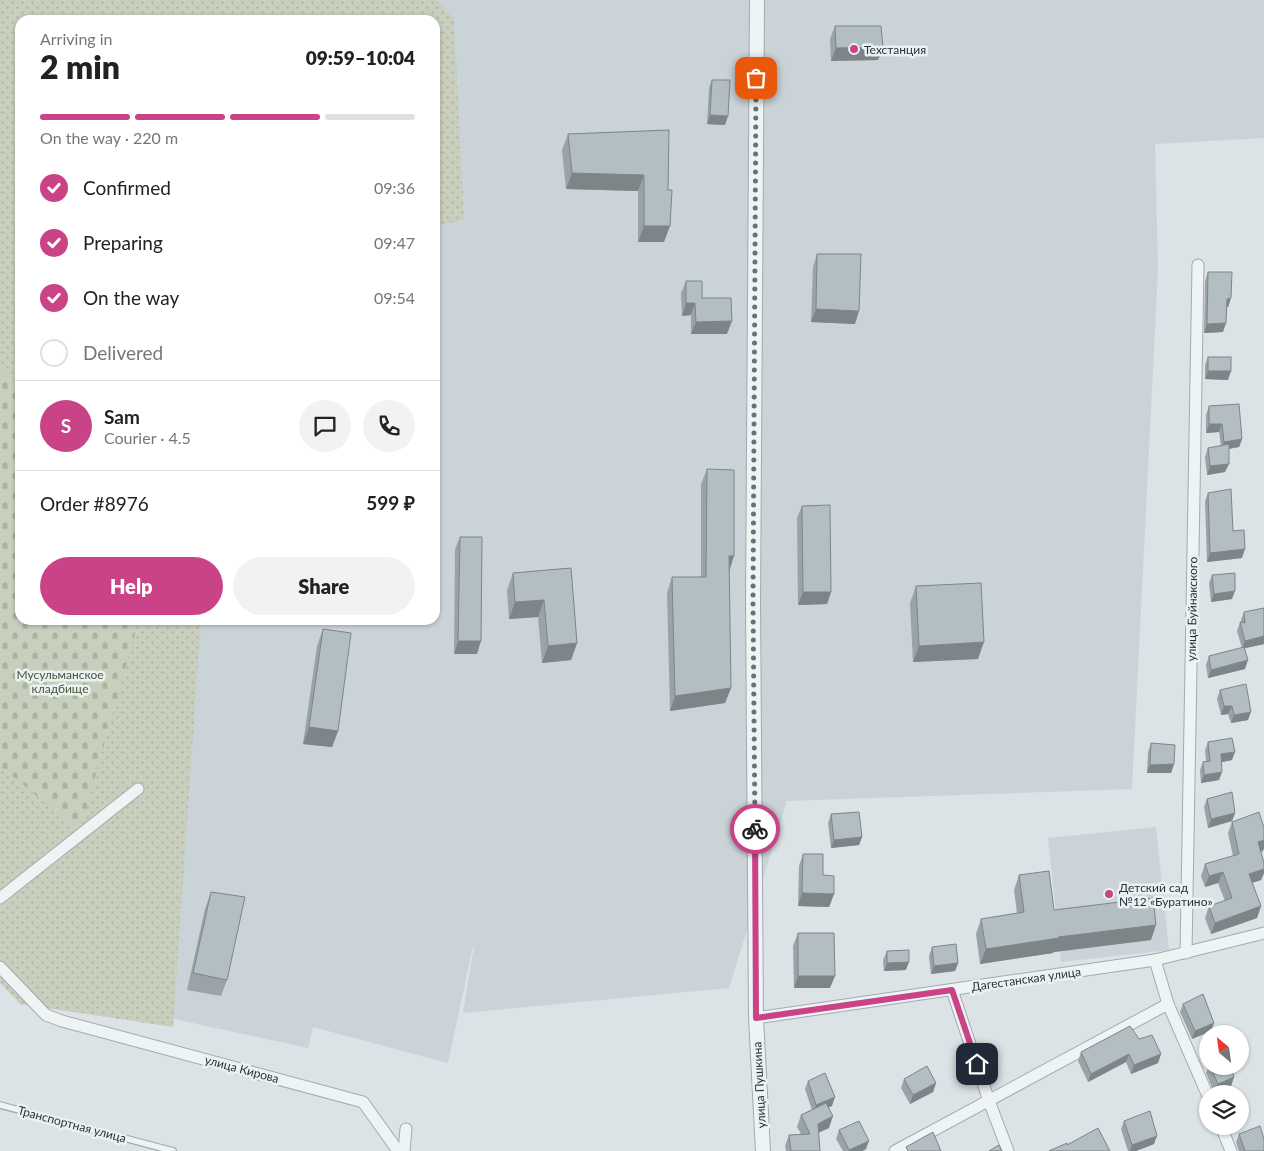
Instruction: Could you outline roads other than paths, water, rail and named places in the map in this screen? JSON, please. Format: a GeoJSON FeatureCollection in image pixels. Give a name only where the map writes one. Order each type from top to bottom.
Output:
{"type":"FeatureCollection","features":[{"type":"Feature","properties":{"kind":"street","name":"улица Пушкина"},"geometry":{"type":"LineString","coordinates":[[757,0],[753,602],[756,1018],[762,1151]]}},
{"type":"Feature","properties":{"kind":"street","name":"улица Буйнакского"},"geometry":{"type":"LineString","coordinates":[[1186,953],[1198,264]]}},
{"type":"Feature","properties":{"kind":"street"},"geometry":{"type":"LineString","coordinates":[[0,898],[138,789]]}},
{"type":"Feature","properties":{"kind":"street","name":"Дагестанская улица"},"geometry":{"type":"LineString","coordinates":[[756,1018],[1155,960],[1263,937]]}},
{"type":"Feature","properties":{"kind":"street"},"geometry":{"type":"LineString","coordinates":[[1155,960],[1168,1004],[1203,1085]]}},
{"type":"Feature","properties":{"kind":"street","name":"улица Кирова"},"geometry":{"type":"LineString","coordinates":[[0,967],[46,1014],[62,1021],[363,1102],[398,1151]]}},
{"type":"Feature","properties":{"kind":"street"},"geometry":{"type":"LineString","coordinates":[[952,990],[989,1101],[1008,1151]]}},
{"type":"Feature","properties":{"kind":"street"},"geometry":{"type":"LineString","coordinates":[[895,1151],[1168,1004]]}},
{"type":"Feature","properties":{"kind":"street"},"geometry":{"type":"LineString","coordinates":[[404,1151],[406,1129]]}},
{"type":"Feature","properties":{"kind":"street"},"geometry":{"type":"LineString","coordinates":[[1225,1135],[1231,1151]]}},
{"type":"Feature","properties":{"kind":"lane","name":"Транспортная улица"},"geometry":{"type":"LineString","coordinates":[[0,1105],[173,1151]]}},
{"type":"Feature","properties":{"kind":"place","name":"Техстанция"},"geometry":{"type":"Point","coordinates":[854,49]}},
{"type":"Feature","properties":{"kind":"place","name":"Детский сад №12 «Буратино»"},"geometry":{"type":"Point","coordinates":[1109,894]}},
{"type":"Feature","properties":{"kind":"park label","name":"Мусульманское кладбище"},"geometry":{"type":"Point","coordinates":[60,681]}}]}
